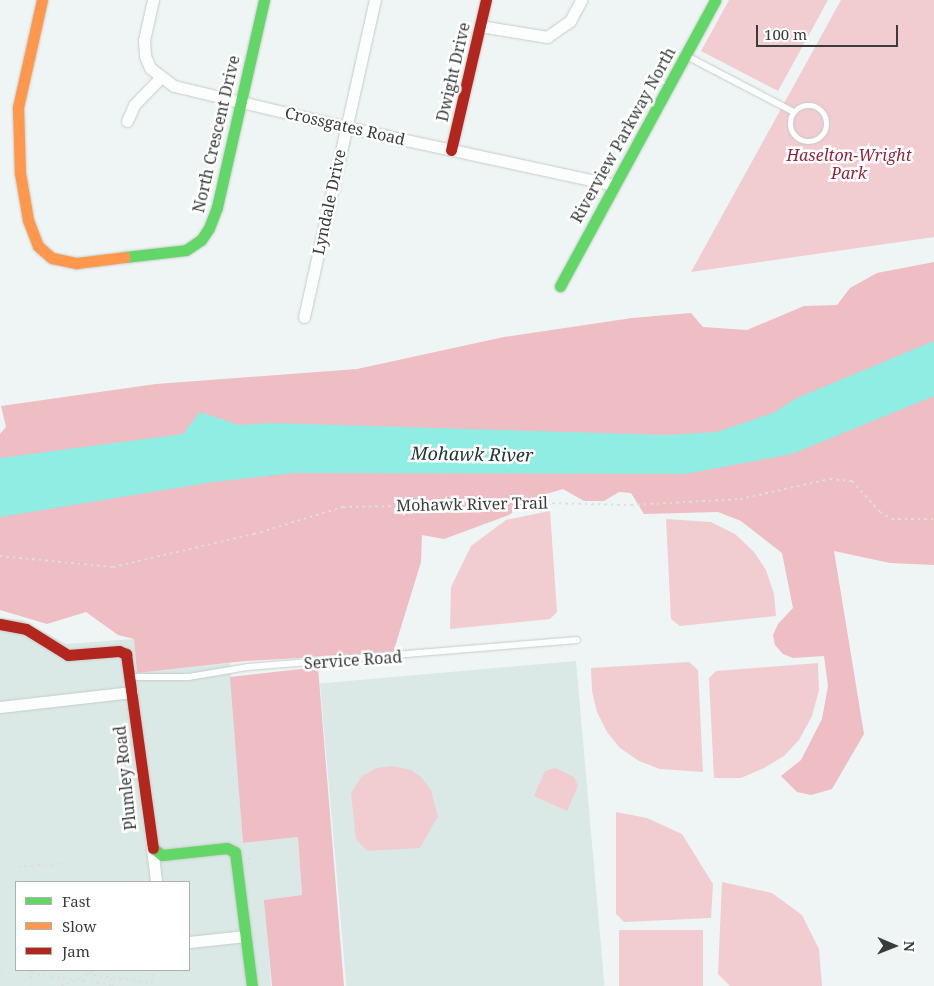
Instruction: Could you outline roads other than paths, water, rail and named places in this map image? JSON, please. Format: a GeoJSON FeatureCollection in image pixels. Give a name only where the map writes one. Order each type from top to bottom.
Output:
{"type":"FeatureCollection","features":[{"type":"Feature","properties":{"kind":"street","name":"North Crescent Drive"},"geometry":{"type":"LineString","coordinates":[[42,0],[21,90],[17,134],[31,232],[38,246],[52,258],[76,263],[166,254],[194,246],[209,228],[217,207],[264,0]]}},
{"type":"Feature","properties":{"kind":"street"},"geometry":{"type":"LineString","coordinates":[[127,121],[134,105],[160,78],[150,68],[145,56],[144,40],[152,0]]}},
{"type":"Feature","properties":{"kind":"street","name":"Lyndale Drive"},"geometry":{"type":"LineString","coordinates":[[304,317],[375,0]]}},
{"type":"Feature","properties":{"kind":"street","name":"Dwight Drive"},"geometry":{"type":"LineString","coordinates":[[451,150],[486,0]]}},
{"type":"Feature","properties":{"kind":"street"},"geometry":{"type":"LineString","coordinates":[[480,26],[547,37],[570,21],[581,0]]}},
{"type":"Feature","properties":{"kind":"street","name":"Riverview Parkway North"},"geometry":{"type":"LineString","coordinates":[[560,286],[715,0]]}},
{"type":"Feature","properties":{"kind":"street","name":"Crossgates Road"},"geometry":{"type":"LineString","coordinates":[[160,78],[174,86],[346,127],[614,184]]}},
{"type":"Feature","properties":{"kind":"street","name":"Plumley Road"},"geometry":{"type":"LineString","coordinates":[[0,624],[26,629],[68,655],[123,652],[127,657],[152,848],[158,854],[167,856],[226,848],[235,852],[252,986]]}},
{"type":"Feature","properties":{"kind":"street"},"geometry":{"type":"LineString","coordinates":[[0,707],[132,692]]}},
{"type":"Feature","properties":{"kind":"street"},"geometry":{"type":"LineString","coordinates":[[152,848],[156,881]]}},
{"type":"Feature","properties":{"kind":"street"},"geometry":{"type":"LineString","coordinates":[[190,942],[246,936]]}},
{"type":"Feature","properties":{"kind":"lane"},"geometry":{"type":"LineString","coordinates":[[686,55],[794,112]]}},
{"type":"Feature","properties":{"kind":"lane"},"geometry":{"type":"LineString","coordinates":[[798,108],[820,110],[827,117],[827,128],[812,142],[800,142],[795,137],[794,112],[798,108]]}},
{"type":"Feature","properties":{"kind":"lane","name":"Service Road"},"geometry":{"type":"LineString","coordinates":[[130,676],[134,679],[168,679],[248,667],[577,640]]}},
{"type":"Feature","properties":{"kind":"water","name":"Mohawk River"},"geometry":{"type":"Polygon","coordinates":[[[934,341],[934,396],[792,454],[685,474],[294,473],[213,482],[0,517],[0,458],[183,434],[200,412],[239,425],[271,423],[668,435],[717,432],[773,413],[797,398],[934,341]]]}},
{"type":"Feature","properties":{"kind":"park label","name":"Haselton-Wright Park"},"geometry":{"type":"Point","coordinates":[849,164]}}]}
